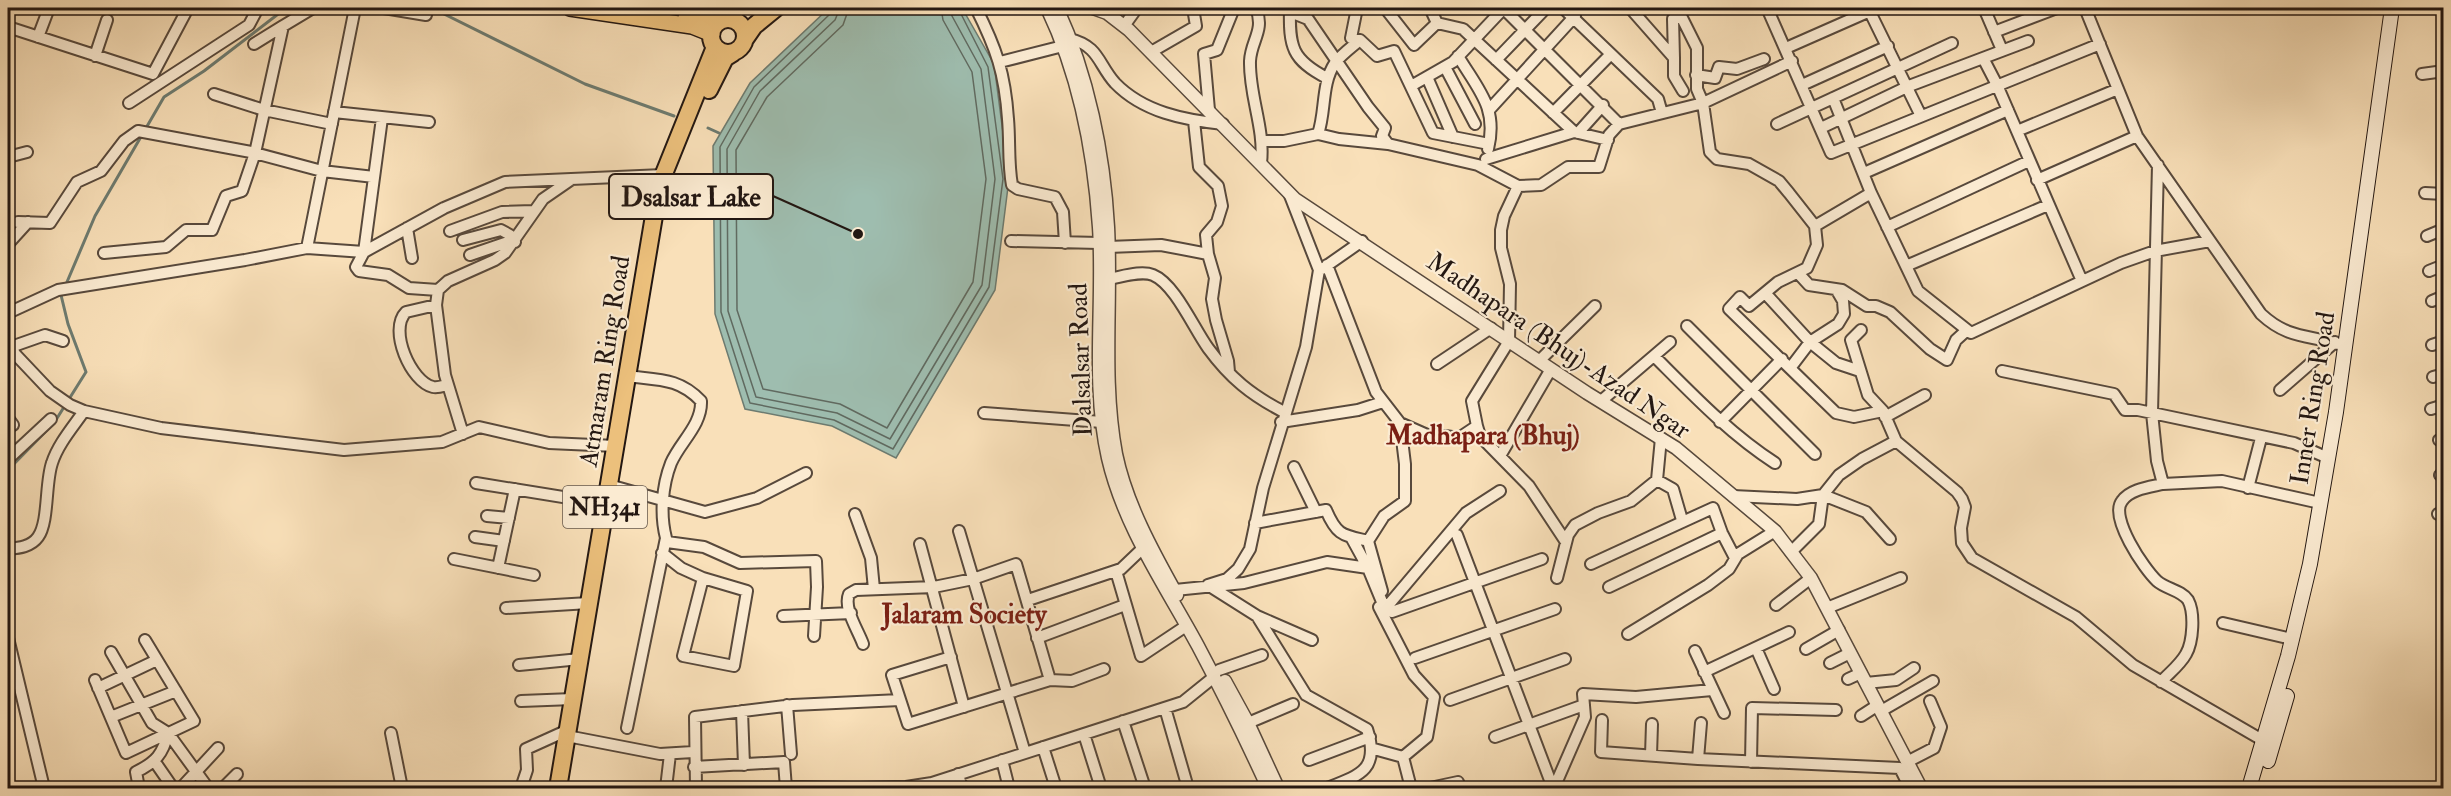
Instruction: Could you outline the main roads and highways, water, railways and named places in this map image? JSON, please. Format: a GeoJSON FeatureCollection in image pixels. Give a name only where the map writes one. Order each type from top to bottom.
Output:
{"type":"FeatureCollection","features":[{"type":"Feature","properties":{"kind":"highway","name":"NH341"},"geometry":{"type":"LineString","coordinates":[[713,40],[715,26],[727,20],[749,16],[759,8]]}},
{"type":"Feature","properties":{"kind":"highway","name":"NH341"},"geometry":{"type":"LineString","coordinates":[[732,53],[741,48],[754,26],[776,8]]}},
{"type":"Feature","properties":{"kind":"highway"},"geometry":{"type":"LineString","coordinates":[[727,20],[743,29],[745,39]]}},
{"type":"Feature","properties":{"kind":"highway"},"geometry":{"type":"LineString","coordinates":[[713,40],[723,52],[732,53]]}},
{"type":"Feature","properties":{"kind":"highway","name":"Atmaram Ring Road"},"geometry":{"type":"LineString","coordinates":[[558,789],[652,226],[663,175],[713,40]]}},
{"type":"Feature","properties":{"kind":"highway","name":"Atmaram Ring Road"},"geometry":{"type":"LineString","coordinates":[[652,226],[664,183],[725,58],[732,53]]}},
{"type":"Feature","properties":{"kind":"main road"},"geometry":{"type":"LineString","coordinates":[[570,8],[692,26],[713,40]]}},
{"type":"Feature","properties":{"kind":"main road"},"geometry":{"type":"LineString","coordinates":[[618,8],[693,19],[727,20]]}},
{"type":"Feature","properties":{"kind":"main road","name":"Inner Ring Road"},"geometry":{"type":"LineString","coordinates":[[2249,789],[2292,639],[2310,564],[2328,458],[2340,344],[2392,8]]}},
{"type":"Feature","properties":{"kind":"main road","name":"Inner Ring Road"},"geometry":{"type":"LineString","coordinates":[[2259,789],[2297,659],[2319,566],[2345,413],[2401,8]]}},
{"type":"Feature","properties":{"kind":"water"},"geometry":{"type":"Polygon","coordinates":[[[829,8],[962,8],[994,64],[1009,179],[995,290],[896,458],[832,426],[745,409],[715,314],[713,146],[750,83],[829,8]]]}},
{"type":"Feature","properties":{"kind":"waterway"},"geometry":{"type":"LineString","coordinates":[[67,282],[95,216],[164,97],[204,71],[286,8]]}},
{"type":"Feature","properties":{"kind":"waterway"},"geometry":{"type":"LineString","coordinates":[[432,8],[585,84],[674,116]]}},
{"type":"Feature","properties":{"kind":"waterway"},"geometry":{"type":"LineString","coordinates":[[708,128],[719,133]]}},
{"type":"Feature","properties":{"kind":"waterway"},"geometry":{"type":"LineString","coordinates":[[8,470],[54,423],[86,372],[68,324],[61,295]]}},
{"type":"Feature","properties":{"kind":"place","name":"Dsalsar Lake"},"geometry":{"type":"Point","coordinates":[858,234]}},
{"type":"Feature","properties":{"kind":"district","name":"Madhapara (Bhuj)"},"geometry":{"type":"Point","coordinates":[1483,435]}},
{"type":"Feature","properties":{"kind":"district","name":"Jalaram Society"},"geometry":{"type":"Point","coordinates":[964,614]}}]}
